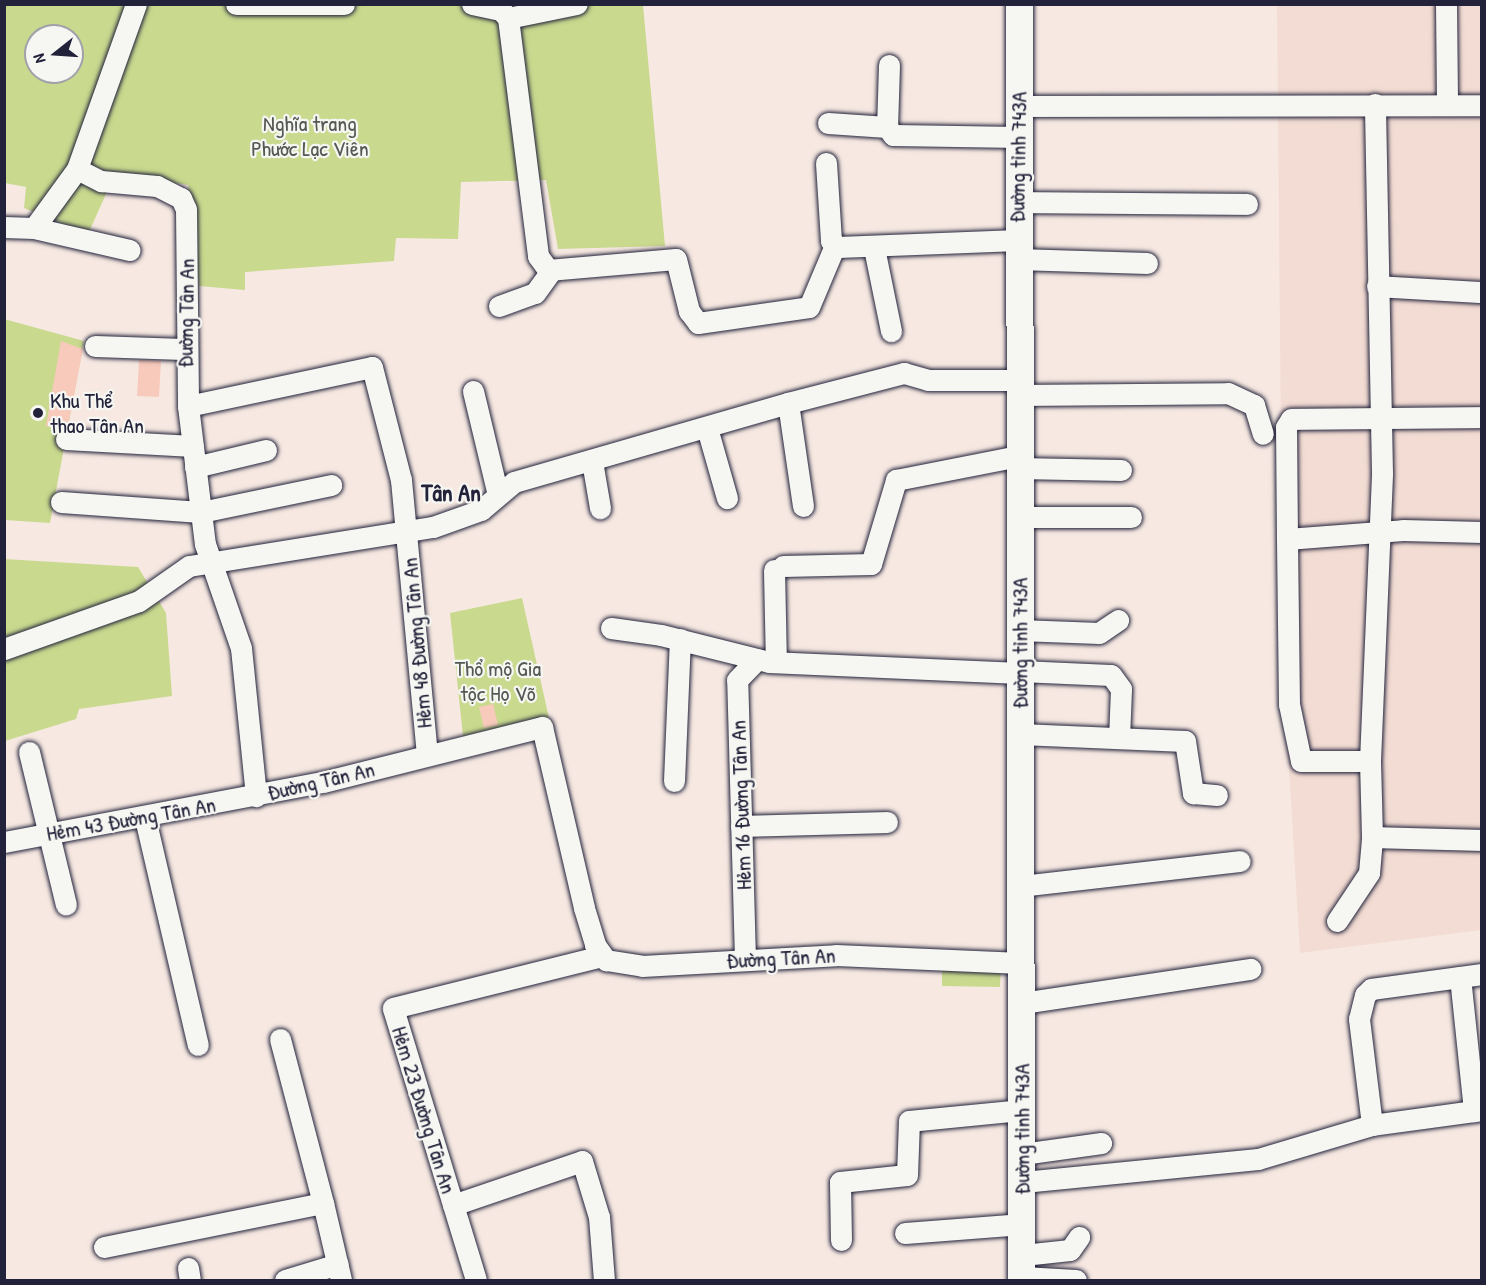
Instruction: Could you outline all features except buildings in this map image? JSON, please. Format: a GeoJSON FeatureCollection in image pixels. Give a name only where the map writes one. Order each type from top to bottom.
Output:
{"type":"FeatureCollection","features":[{"type":"Feature","properties":{"kind":"main road","name":"Đường tỉnh 743A"},"geometry":{"type":"LineString","coordinates":[[1019,4],[1017,250],[1022,1271]]}},
{"type":"Feature","properties":{"kind":"street"},"geometry":{"type":"LineString","coordinates":[[34,228],[77,169],[136,4]]}},
{"type":"Feature","properties":{"kind":"street"},"geometry":{"type":"LineString","coordinates":[[236,4],[344,4]]}},
{"type":"Feature","properties":{"kind":"street"},"geometry":{"type":"LineString","coordinates":[[472,4],[501,10],[508,18],[538,256],[551,271]]}},
{"type":"Feature","properties":{"kind":"street"},"geometry":{"type":"LineString","coordinates":[[508,18],[577,4]]}},
{"type":"Feature","properties":{"kind":"street"},"geometry":{"type":"LineString","coordinates":[[1446,4],[1447,104]]}},
{"type":"Feature","properties":{"kind":"street"},"geometry":{"type":"LineString","coordinates":[[889,65],[887,128],[893,135],[1019,137]]}},
{"type":"Feature","properties":{"kind":"street"},"geometry":{"type":"LineString","coordinates":[[1337,921],[1369,873],[1372,837],[1370,761],[1380,532],[1375,104]]}},
{"type":"Feature","properties":{"kind":"street"},"geometry":{"type":"LineString","coordinates":[[1019,106],[1482,105]]}},
{"type":"Feature","properties":{"kind":"street"},"geometry":{"type":"LineString","coordinates":[[828,123],[887,128]]}},
{"type":"Feature","properties":{"kind":"street"},"geometry":{"type":"LineString","coordinates":[[499,306],[535,292],[551,271],[676,259],[689,310],[698,323],[809,307],[835,245],[826,162]]}},
{"type":"Feature","properties":{"kind":"street","name":"Đường Tân An"},"geometry":{"type":"LineString","coordinates":[[77,169],[101,181],[157,186],[181,198],[187,217],[183,349],[194,457],[201,512],[211,562],[241,648],[256,796],[542,727],[584,908],[601,956],[628,967],[836,955],[1021,963]]}},
{"type":"Feature","properties":{"kind":"street"},"geometry":{"type":"LineString","coordinates":[[1018,202],[1247,204]]}},
{"type":"Feature","properties":{"kind":"street"},"geometry":{"type":"LineString","coordinates":[[4,227],[34,228],[129,250]]}},
{"type":"Feature","properties":{"kind":"street"},"geometry":{"type":"LineString","coordinates":[[835,245],[874,248],[1017,250],[1147,263]]}},
{"type":"Feature","properties":{"kind":"street"},"geometry":{"type":"LineString","coordinates":[[874,248],[891,331]]}},
{"type":"Feature","properties":{"kind":"street"},"geometry":{"type":"LineString","coordinates":[[1377,286],[1482,292]]}},
{"type":"Feature","properties":{"kind":"street"},"geometry":{"type":"LineString","coordinates":[[95,346],[183,349]]}},
{"type":"Feature","properties":{"kind":"street","name":"Hẻm 48 Đường Tân An"},"geometry":{"type":"LineString","coordinates":[[188,406],[369,364],[394,441],[407,532],[427,754]]}},
{"type":"Feature","properties":{"kind":"street"},"geometry":{"type":"LineString","coordinates":[[4,650],[139,601],[182,569],[211,562],[407,532],[464,519],[497,492],[592,460],[788,403],[904,373],[928,380],[1018,388],[1228,393],[1254,405],[1263,434]]}},
{"type":"Feature","properties":{"kind":"street"},"geometry":{"type":"LineString","coordinates":[[472,391],[497,492]]}},
{"type":"Feature","properties":{"kind":"street"},"geometry":{"type":"LineString","coordinates":[[788,403],[803,506]]}},
{"type":"Feature","properties":{"kind":"street"},"geometry":{"type":"LineString","coordinates":[[1370,761],[1301,760],[1289,704],[1286,427],[1292,419],[1380,415],[1482,417]]}},
{"type":"Feature","properties":{"kind":"street"},"geometry":{"type":"LineString","coordinates":[[707,428],[727,498]]}},
{"type":"Feature","properties":{"kind":"street"},"geometry":{"type":"LineString","coordinates":[[66,439],[194,457],[266,450]]}},
{"type":"Feature","properties":{"kind":"street"},"geometry":{"type":"LineString","coordinates":[[592,460],[600,508]]}},
{"type":"Feature","properties":{"kind":"street"},"geometry":{"type":"LineString","coordinates":[[766,661],[778,568],[871,564],[896,480],[1018,462],[1121,470]]}},
{"type":"Feature","properties":{"kind":"street"},"geometry":{"type":"LineString","coordinates":[[61,502],[201,512],[331,485]]}},
{"type":"Feature","properties":{"kind":"street"},"geometry":{"type":"LineString","coordinates":[[1019,517],[1131,517]]}},
{"type":"Feature","properties":{"kind":"street"},"geometry":{"type":"LineString","coordinates":[[1287,539],[1380,532],[1482,532]]}},
{"type":"Feature","properties":{"kind":"street"},"geometry":{"type":"LineString","coordinates":[[1019,630],[1099,633],[1118,620]]}},
{"type":"Feature","properties":{"kind":"street"},"geometry":{"type":"LineString","coordinates":[[611,628],[680,639],[766,661],[1111,675],[1121,689],[1119,738]]}},
{"type":"Feature","properties":{"kind":"street"},"geometry":{"type":"LineString","coordinates":[[674,781],[680,639]]}},
{"type":"Feature","properties":{"kind":"street","name":"Hẻm 16 Đường Tân An"},"geometry":{"type":"LineString","coordinates":[[745,959],[738,680],[766,661]]}},
{"type":"Feature","properties":{"kind":"street"},"geometry":{"type":"LineString","coordinates":[[1020,734],[1185,741],[1193,793],[1217,795]]}},
{"type":"Feature","properties":{"kind":"street"},"geometry":{"type":"LineString","coordinates":[[30,752],[66,905]]}},
{"type":"Feature","properties":{"kind":"street","name":"Hẻm 43 Đường Tân An"},"geometry":{"type":"LineString","coordinates":[[4,842],[256,796]]}},
{"type":"Feature","properties":{"kind":"street"},"geometry":{"type":"LineString","coordinates":[[145,818],[198,1045]]}},
{"type":"Feature","properties":{"kind":"street"},"geometry":{"type":"LineString","coordinates":[[741,826],[887,822]]}},
{"type":"Feature","properties":{"kind":"street"},"geometry":{"type":"LineString","coordinates":[[1372,837],[1482,840]]}},
{"type":"Feature","properties":{"kind":"street"},"geometry":{"type":"LineString","coordinates":[[1021,886],[1240,861]]}},
{"type":"Feature","properties":{"kind":"street","name":"Hẻm 23 Đường Tân An"},"geometry":{"type":"LineString","coordinates":[[476,1281],[393,1008],[601,956]]}},
{"type":"Feature","properties":{"kind":"street"},"geometry":{"type":"LineString","coordinates":[[1022,1003],[1250,969]]}},
{"type":"Feature","properties":{"kind":"street"},"geometry":{"type":"LineString","coordinates":[[1372,1125],[1359,1019],[1365,994],[1371,989],[1482,974]]}},
{"type":"Feature","properties":{"kind":"street"},"geometry":{"type":"LineString","coordinates":[[1023,1182],[1258,1159],[1372,1125],[1478,1111],[1460,977]]}},
{"type":"Feature","properties":{"kind":"street"},"geometry":{"type":"LineString","coordinates":[[280,1039],[340,1272],[285,1281]]}},
{"type":"Feature","properties":{"kind":"street"},"geometry":{"type":"LineString","coordinates":[[841,1240],[840,1182],[907,1175],[909,1120],[1022,1110]]}},
{"type":"Feature","properties":{"kind":"street"},"geometry":{"type":"LineString","coordinates":[[1023,1154],[1101,1143]]}},
{"type":"Feature","properties":{"kind":"street"},"geometry":{"type":"LineString","coordinates":[[453,1205],[582,1161],[599,1217],[604,1281]]}},
{"type":"Feature","properties":{"kind":"street"},"geometry":{"type":"LineString","coordinates":[[104,1246],[323,1203]]}},
{"type":"Feature","properties":{"kind":"street"},"geometry":{"type":"LineString","coordinates":[[905,1233],[1023,1224]]}},
{"type":"Feature","properties":{"kind":"street"},"geometry":{"type":"LineString","coordinates":[[1022,1271],[1070,1250],[1079,1237]]}},
{"type":"Feature","properties":{"kind":"street"},"geometry":{"type":"LineString","coordinates":[[1022,1271],[1076,1281]]}},
{"type":"Feature","properties":{"kind":"shaded area"},"geometry":{"type":"Polygon","coordinates":[[[1277,5],[1482,5],[1481,930],[1300,953],[1283,666],[1277,5]]]}},
{"type":"Feature","properties":{"kind":"green space","name":"Nghĩa trang Phước Lạc Viên"},"geometry":{"type":"Polygon","coordinates":[[[4,5],[643,5],[665,246],[558,249],[546,180],[461,182],[458,239],[396,238],[394,261],[245,272],[245,290],[199,286],[188,185],[115,174],[88,234],[24,208],[26,187],[5,183],[4,5]]]}},
{"type":"Feature","properties":{"kind":"green space","name":"Khu Thể thao Tân An"},"geometry":{"type":"Polygon","coordinates":[[[4,319],[84,341],[50,523],[5,520],[4,319]]]}},
{"type":"Feature","properties":{"kind":"green space"},"geometry":{"type":"Polygon","coordinates":[[[4,559],[138,567],[166,613],[172,696],[79,709],[76,719],[5,741],[4,559]]]}},
{"type":"Feature","properties":{"kind":"green space","name":"Thổ mộ Gia tộc Họ Võ"},"geometry":{"type":"Polygon","coordinates":[[[522,598],[549,718],[463,736],[450,613],[522,598]]]}},
{"type":"Feature","properties":{"kind":"green space"},"geometry":{"type":"Polygon","coordinates":[[[942,966],[1001,967],[1000,987],[942,986],[942,966]]]}},
{"type":"Feature","properties":{"kind":"place","name":"Khu Thể thao Tân An"},"geometry":{"type":"Point","coordinates":[38,413]}},
{"type":"Feature","properties":{"kind":"district","name":"Tân An"},"geometry":{"type":"Point","coordinates":[451,493]}}]}
